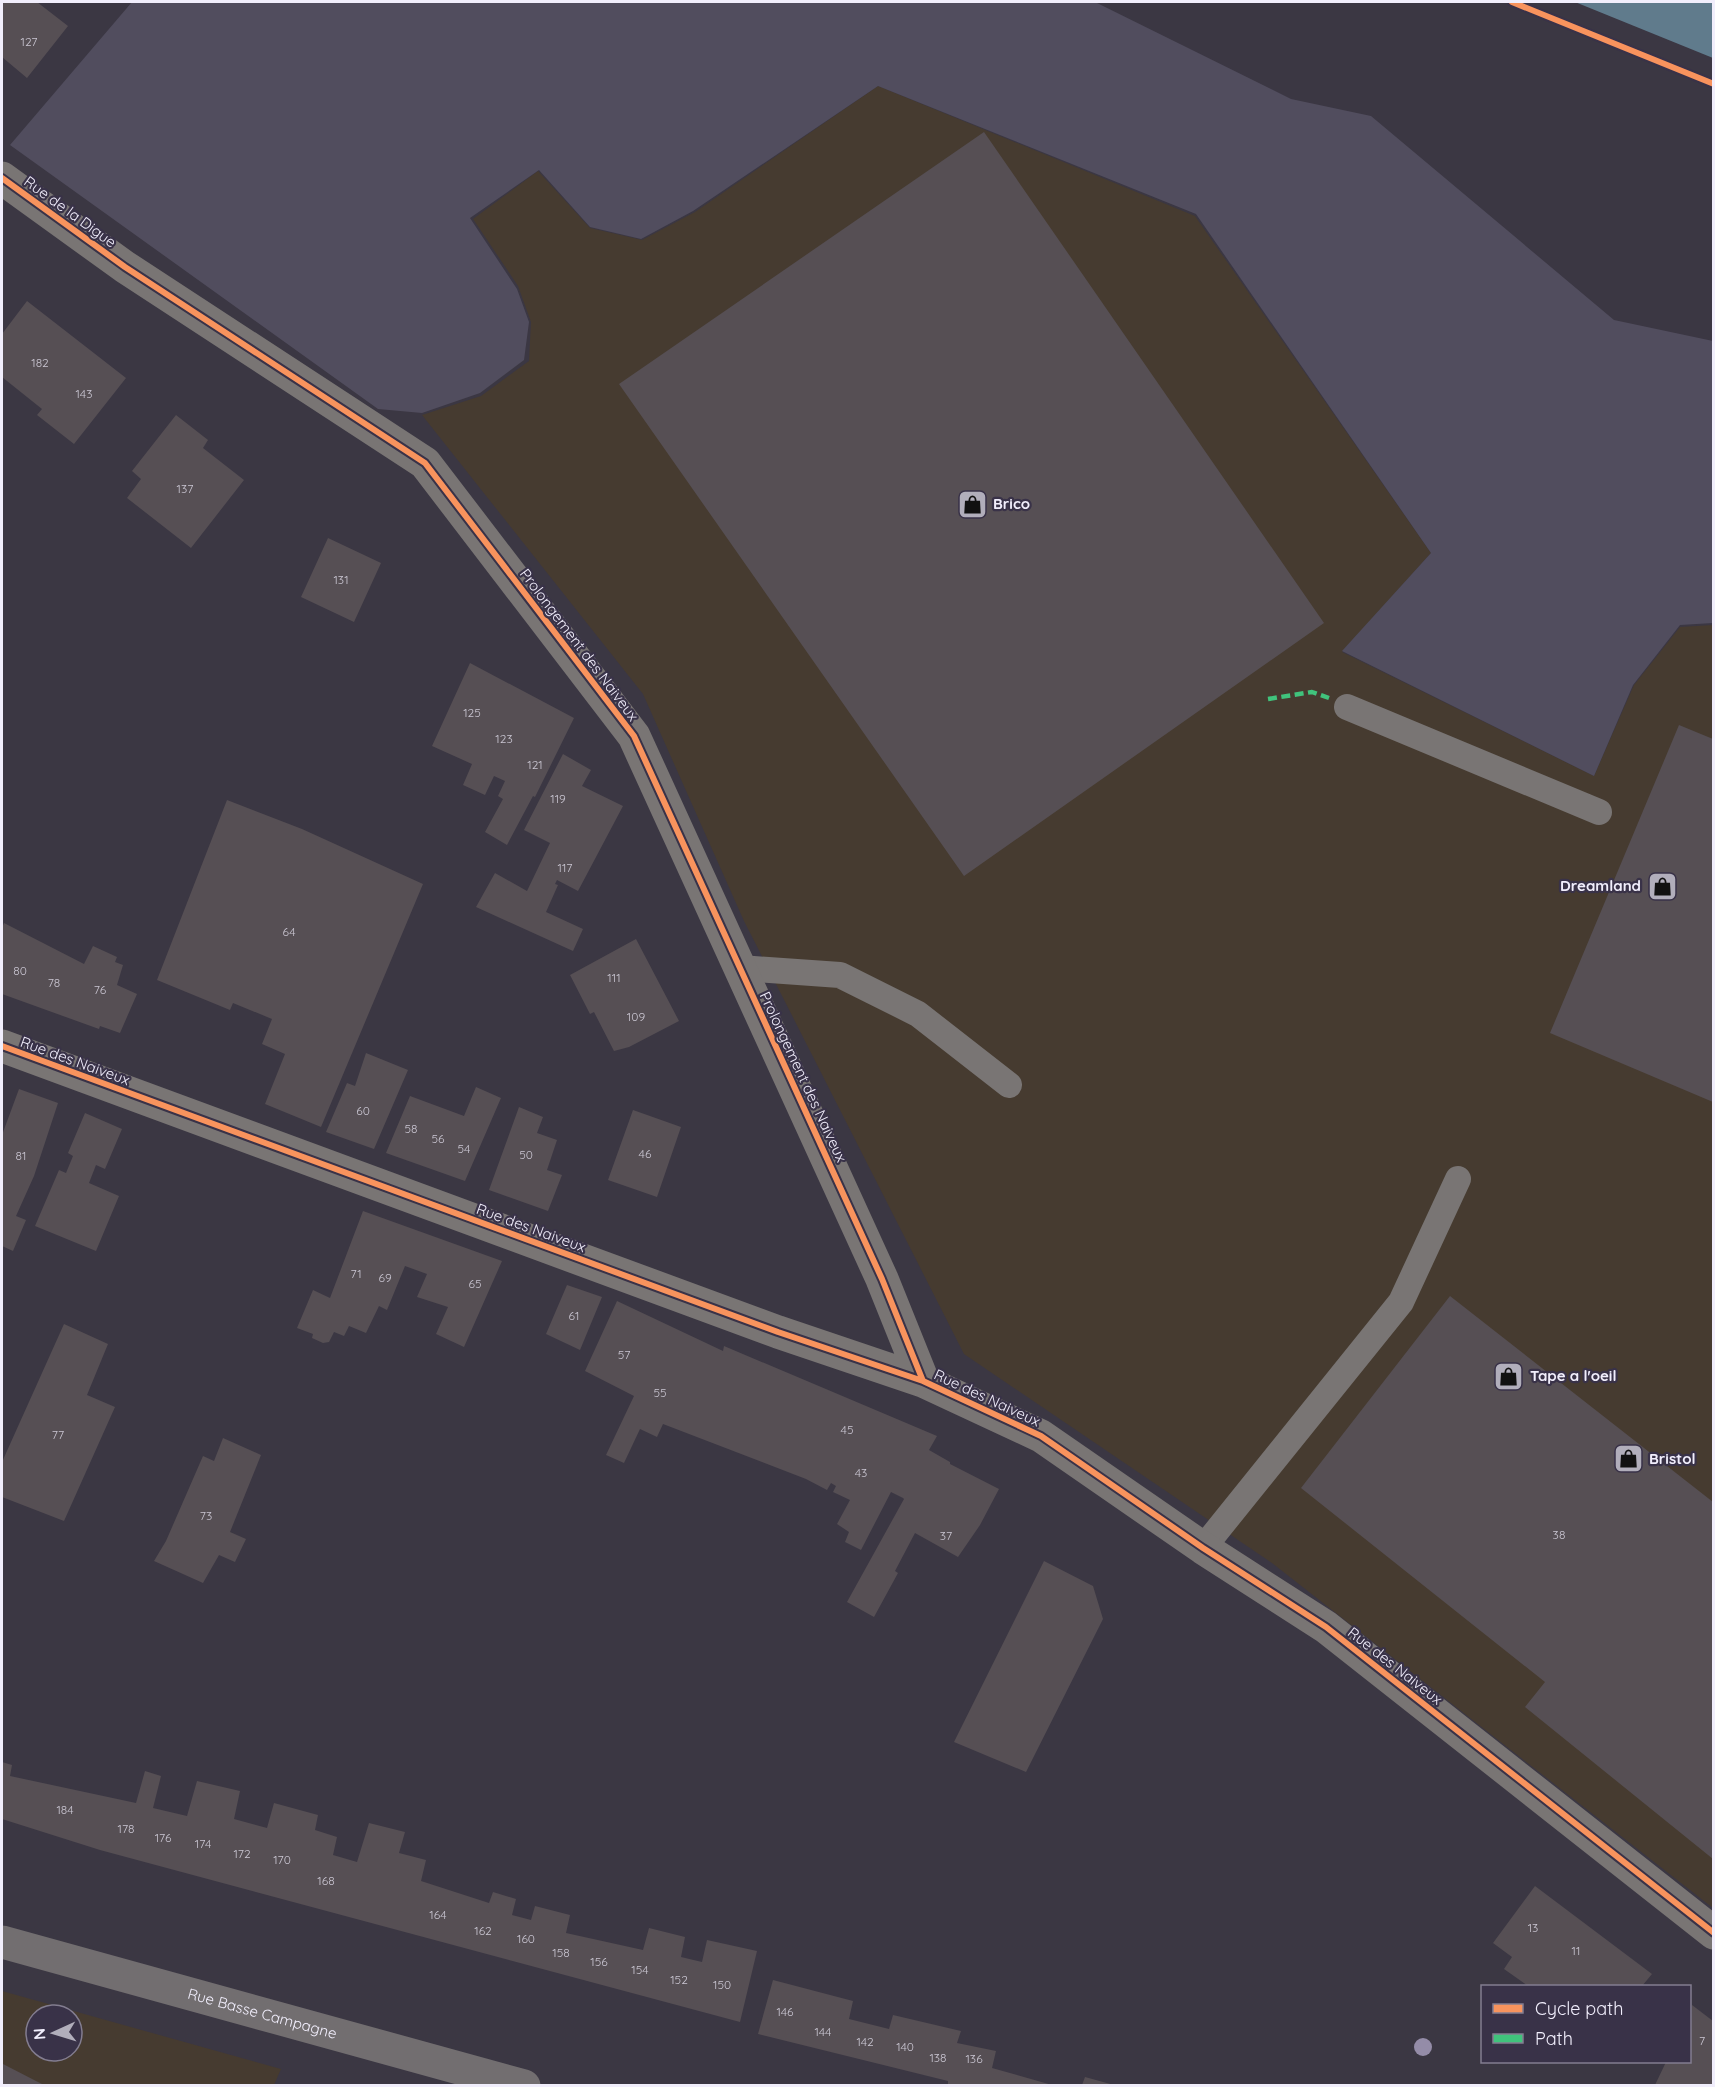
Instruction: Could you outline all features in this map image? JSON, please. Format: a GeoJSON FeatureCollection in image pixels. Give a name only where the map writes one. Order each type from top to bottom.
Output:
{"type":"FeatureCollection","features":[{"type":"Feature","properties":{"kind":"main road","name":"Rue Basse Campagne"},"geometry":{"type":"LineString","coordinates":[[2,1942],[524,2085]]}},
{"type":"Feature","properties":{"kind":"street","name":"Rue de la Digue"},"geometry":{"type":"LineString","coordinates":[[2,178],[125,267]]}},
{"type":"Feature","properties":{"kind":"street","name":"Prolongement des Naiveux"},"geometry":{"type":"LineString","coordinates":[[125,267],[426,463],[634,736],[882,1279],[923,1381]]}},
{"type":"Feature","properties":{"kind":"street","name":"Rue des Naiveux"},"geometry":{"type":"LineString","coordinates":[[2,1046],[767,1328],[923,1381],[1041,1436],[1203,1548],[1326,1627],[1713,1934]]}},
{"type":"Feature","properties":{"kind":"lane"},"geometry":{"type":"LineString","coordinates":[[1347,707],[1599,812]]}},
{"type":"Feature","properties":{"kind":"lane"},"geometry":{"type":"LineString","coordinates":[[740,968],[840,975],[918,1014],[1009,1085]]}},
{"type":"Feature","properties":{"kind":"lane"},"geometry":{"type":"LineString","coordinates":[[1203,1548],[1401,1302],[1458,1179]]}},
{"type":"Feature","properties":{"kind":"shaded area"},"geometry":{"type":"Polygon","coordinates":[[[132,2],[1095,2],[1291,99],[1371,116],[1614,320],[1713,341],[1713,623],[1680,625],[1633,685],[1594,776],[1342,651],[1431,553],[1196,214],[878,86],[693,211],[641,239],[590,227],[539,170],[470,218],[517,289],[529,322],[524,360],[480,393],[422,413],[378,409],[10,145],[132,2]]]}},
{"type":"Feature","properties":{"kind":"shaded area"},"geometry":{"type":"Polygon","coordinates":[[[878,86],[1195,216],[1431,553],[1342,652],[1594,776],[1634,685],[1680,627],[1713,625],[1713,1908],[1272,1563],[964,1354],[744,921],[643,694],[422,415],[481,396],[529,361],[531,322],[518,286],[473,219],[538,171],[590,228],[642,240],[695,212],[878,86]]]}},
{"type":"Feature","properties":{"kind":"shaded area"},"geometry":{"type":"Polygon","coordinates":[[[2,1991],[45,2003],[24,2003],[24,2063],[84,2063],[84,2014],[281,2069],[274,2085],[2,2085],[2,1991]]]}},
{"type":"Feature","properties":{"kind":"water"},"geometry":{"type":"Polygon","coordinates":[[[1575,2],[1713,2],[1713,58],[1575,2]]]}},
{"type":"Feature","properties":{"kind":"building"},"geometry":{"type":"Polygon","coordinates":[[[2,2],[37,2],[68,26],[27,78],[2,57],[2,2]]]}},
{"type":"Feature","properties":{"kind":"building","name":"Brico"},"geometry":{"type":"Polygon","coordinates":[[[984,132],[1324,623],[964,876],[619,384],[984,132]]]}},
{"type":"Feature","properties":{"kind":"building"},"geometry":{"type":"Polygon","coordinates":[[[27,301],[126,378],[74,444],[37,415],[42,409],[2,377],[2,334],[27,301]]]}},
{"type":"Feature","properties":{"kind":"building"},"geometry":{"type":"Polygon","coordinates":[[[176,415],[208,440],[203,448],[244,480],[191,548],[127,498],[141,479],[132,471],[176,415]]]}},
{"type":"Feature","properties":{"kind":"building"},"geometry":{"type":"Polygon","coordinates":[[[328,538],[381,563],[354,622],[301,597],[328,538]]]}},
{"type":"Feature","properties":{"kind":"building"},"geometry":{"type":"Polygon","coordinates":[[[470,663],[574,718],[535,797],[533,796],[507,845],[485,832],[503,799],[498,796],[505,781],[494,776],[485,795],[463,785],[472,764],[432,746],[470,663]]]}},
{"type":"Feature","properties":{"kind":"building","name":"Dreamland"},"geometry":{"type":"Polygon","coordinates":[[[1679,725],[1713,739],[1713,1102],[1550,1033],[1679,725]]]}},
{"type":"Feature","properties":{"kind":"building"},"geometry":{"type":"Polygon","coordinates":[[[563,754],[591,770],[582,786],[623,806],[578,891],[557,880],[555,884],[558,885],[546,912],[583,929],[573,951],[476,907],[495,873],[527,891],[550,843],[524,830],[563,754]]]}},
{"type":"Feature","properties":{"kind":"building"},"geometry":{"type":"Polygon","coordinates":[[[227,800],[302,829],[423,884],[321,1127],[265,1104],[285,1054],[262,1044],[272,1019],[233,1003],[230,1010],[157,980],[227,800]]]}},
{"type":"Feature","properties":{"kind":"building"},"geometry":{"type":"Polygon","coordinates":[[[4,923],[84,964],[93,946],[117,957],[115,962],[123,965],[117,985],[137,994],[120,1033],[100,1026],[99,1029],[2,994],[2,928],[4,923]]]}},
{"type":"Feature","properties":{"kind":"building"},"geometry":{"type":"Polygon","coordinates":[[[636,939],[679,1021],[629,1047],[614,1051],[594,1012],[590,1014],[570,975],[636,939]]]}},
{"type":"Feature","properties":{"kind":"building"},"geometry":{"type":"Polygon","coordinates":[[[366,1053],[408,1070],[374,1149],[326,1132],[347,1083],[355,1086],[366,1053]]]}},
{"type":"Feature","properties":{"kind":"building"},"geometry":{"type":"Polygon","coordinates":[[[476,1087],[501,1098],[465,1181],[386,1153],[410,1096],[464,1116],[476,1087]]]}},
{"type":"Feature","properties":{"kind":"building"},"geometry":{"type":"Polygon","coordinates":[[[19,1089],[58,1103],[34,1176],[16,1216],[26,1220],[13,1251],[2,1246],[2,1135],[19,1089]]]}},
{"type":"Feature","properties":{"kind":"building"},"geometry":{"type":"Polygon","coordinates":[[[519,1107],[543,1117],[537,1133],[557,1140],[547,1170],[562,1175],[548,1211],[489,1190],[519,1107]]]}},
{"type":"Feature","properties":{"kind":"building"},"geometry":{"type":"Polygon","coordinates":[[[633,1110],[681,1127],[657,1197],[608,1180],[633,1110]]]}},
{"type":"Feature","properties":{"kind":"building"},"geometry":{"type":"Polygon","coordinates":[[[85,1113],[122,1129],[105,1169],[96,1165],[89,1183],[119,1196],[96,1251],[35,1226],[59,1170],[66,1173],[73,1156],[68,1153],[85,1113]]]}},
{"type":"Feature","properties":{"kind":"building"},"geometry":{"type":"Polygon","coordinates":[[[363,1211],[502,1261],[464,1347],[436,1334],[448,1307],[417,1297],[427,1274],[405,1266],[387,1310],[379,1306],[366,1333],[349,1326],[344,1336],[334,1332],[329,1342],[323,1343],[312,1338],[313,1334],[297,1328],[313,1290],[330,1298],[363,1211]]]}},
{"type":"Feature","properties":{"kind":"building"},"geometry":{"type":"Polygon","coordinates":[[[567,1285],[602,1297],[580,1350],[546,1334],[567,1285]]]}},
{"type":"Feature","properties":{"kind":"building"},"geometry":{"type":"Polygon","coordinates":[[[1450,1296],[1713,1502],[1713,1859],[1525,1707],[1545,1682],[1301,1488],[1450,1296]]]}},
{"type":"Feature","properties":{"kind":"building"},"geometry":{"type":"Polygon","coordinates":[[[617,1301],[723,1351],[724,1346],[937,1436],[929,1450],[950,1464],[999,1489],[980,1525],[958,1557],[915,1533],[895,1571],[898,1573],[874,1617],[847,1602],[903,1498],[891,1492],[861,1550],[845,1542],[849,1532],[837,1524],[850,1500],[833,1492],[836,1486],[831,1483],[827,1490],[806,1479],[663,1424],[657,1437],[640,1429],[624,1463],[606,1455],[634,1396],[585,1371],[617,1301]]]}},
{"type":"Feature","properties":{"kind":"building"},"geometry":{"type":"Polygon","coordinates":[[[64,1324],[108,1344],[87,1395],[115,1407],[64,1521],[2,1497],[2,1462],[64,1324]]]}},
{"type":"Feature","properties":{"kind":"building"},"geometry":{"type":"Polygon","coordinates":[[[223,1438],[261,1455],[230,1532],[246,1539],[235,1562],[219,1555],[203,1583],[154,1561],[166,1541],[203,1456],[214,1461],[223,1438]]]}},
{"type":"Feature","properties":{"kind":"building"},"geometry":{"type":"Polygon","coordinates":[[[1044,1561],[1093,1586],[1103,1619],[1026,1772],[954,1742],[1044,1561]]]}},
{"type":"Feature","properties":{"kind":"building"},"geometry":{"type":"Polygon","coordinates":[[[2,1762],[12,1765],[10,1776],[136,1803],[145,1771],[161,1776],[153,1808],[187,1816],[197,1781],[240,1791],[234,1819],[267,1828],[274,1803],[318,1815],[315,1830],[337,1837],[333,1855],[357,1862],[369,1823],[405,1832],[399,1853],[426,1860],[421,1881],[489,1903],[493,1892],[516,1899],[512,1915],[531,1920],[535,1906],[570,1915],[566,1933],[643,1950],[649,1928],[685,1937],[681,1957],[702,1962],[707,1940],[757,1951],[740,2022],[100,1850],[2,1819],[2,1762]]]}},
{"type":"Feature","properties":{"kind":"building"},"geometry":{"type":"Polygon","coordinates":[[[1535,1886],[1652,1974],[1643,1985],[1527,1985],[1504,1969],[1512,1957],[1493,1943],[1535,1886]]]}},
{"type":"Feature","properties":{"kind":"building"},"geometry":{"type":"Polygon","coordinates":[[[773,1980],[853,2001],[849,2019],[889,2029],[893,2015],[961,2031],[957,2043],[996,2051],[992,2068],[1052,2085],[948,2085],[948,2081],[758,2034],[773,1980]]]}},
{"type":"Feature","properties":{"kind":"building"},"geometry":{"type":"Polygon","coordinates":[[[1692,2005],[1713,2021],[1713,2085],[1655,2085],[1666,2063],[1691,2063],[1692,2005]]]}},
{"type":"Feature","properties":{"kind":"building"},"geometry":{"type":"Polygon","coordinates":[[[3,2064],[36,2081],[44,2085],[2,2085],[3,2064]]]}},
{"type":"Feature","properties":{"kind":"building"},"geometry":{"type":"Polygon","coordinates":[[[1085,2077],[1114,2085],[1082,2085],[1085,2077]]]}},
{"type":"Feature","properties":{"kind":"marked path"},"geometry":{"type":"LineString","coordinates":[[1268,699],[1312,692],[1329,698]]}},
{"type":"Feature","properties":{"kind":"cycle path"},"geometry":{"type":"LineString","coordinates":[[1512,2],[1714,84]]}},
{"type":"Feature","properties":{"kind":"cycle path"},"geometry":{"type":"LineString","coordinates":[[2,178],[125,267],[425,463],[634,736],[882,1279],[923,1381]]}},
{"type":"Feature","properties":{"kind":"cycle path"},"geometry":{"type":"LineString","coordinates":[[2,1046],[778,1332],[923,1381],[1041,1436],[1203,1548],[1326,1627],[1714,1933]]}},
{"type":"Feature","properties":{"kind":"place","name":"Brico"},"geometry":{"type":"Point","coordinates":[972,504]}},
{"type":"Feature","properties":{"kind":"place","name":"Dreamland"},"geometry":{"type":"Point","coordinates":[1662,886]}},
{"type":"Feature","properties":{"kind":"place","name":"Tape a l'oeil"},"geometry":{"type":"Point","coordinates":[1509,1376]}},
{"type":"Feature","properties":{"kind":"place","name":"Bristol"},"geometry":{"type":"Point","coordinates":[1628,1459]}}]}
